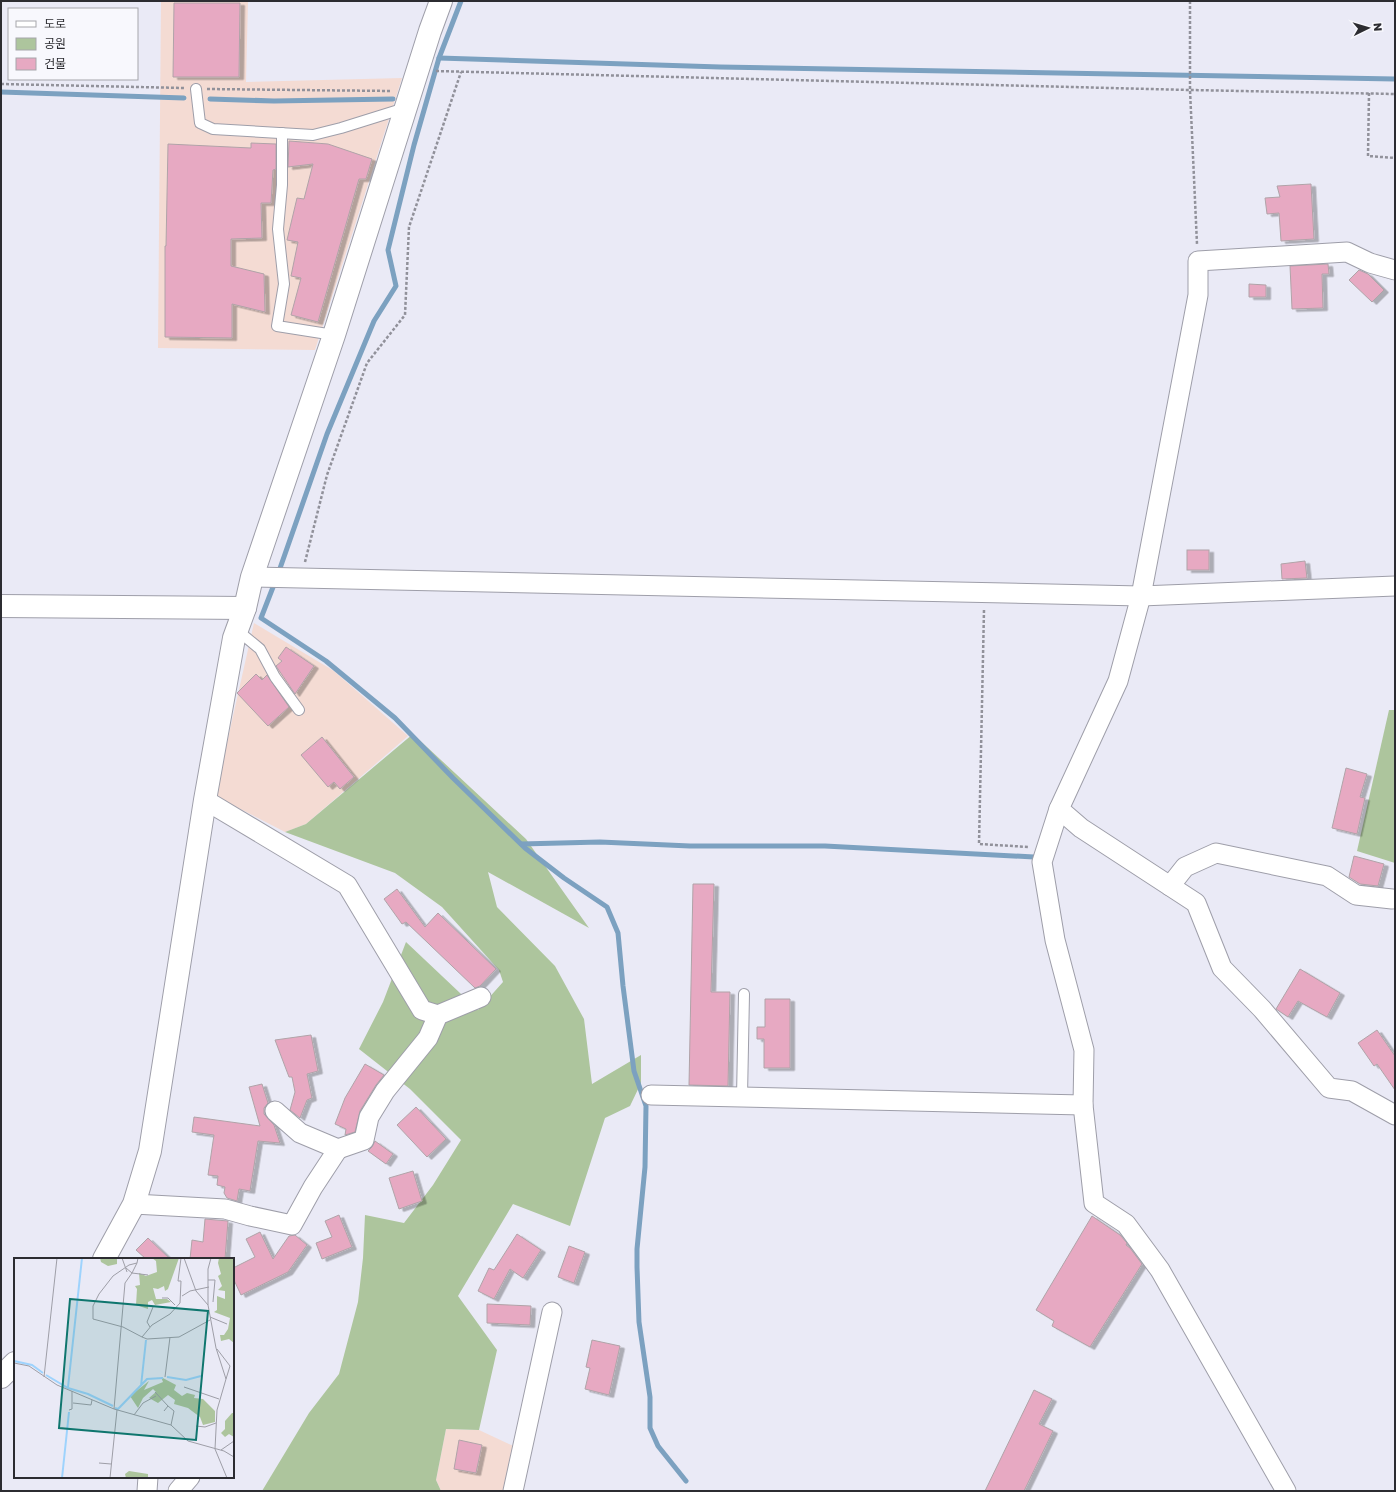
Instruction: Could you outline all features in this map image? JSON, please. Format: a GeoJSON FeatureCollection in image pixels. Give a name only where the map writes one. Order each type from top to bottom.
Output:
{"type":"FeatureCollection","features":[{"type":"Feature","properties":{"kind":"street"},"geometry":{"type":"LineString","coordinates":[[105,1258],[134,1204],[150,1151],[205,800],[234,638],[245,608],[276,578],[334,335],[405,108],[441,1]]}},
{"type":"Feature","properties":{"kind":"street"},"geometry":{"type":"LineString","coordinates":[[1286,1491],[1160,1270],[1126,1224],[1094,1203],[1083,1105],[1084,1050],[1055,940],[1042,862],[1059,809],[1118,681],[1141,596],[1198,295],[1198,261],[1347,252],[1370,263],[1395,270]]}},
{"type":"Feature","properties":{"kind":"street"},"geometry":{"type":"LineString","coordinates":[[276,578],[1141,596],[1395,586]]}},
{"type":"Feature","properties":{"kind":"street"},"geometry":{"type":"LineString","coordinates":[[1,606],[245,608]]}},
{"type":"Feature","properties":{"kind":"street"},"geometry":{"type":"LineString","coordinates":[[205,800],[347,885],[422,1010],[438,1015],[481,997]]}},
{"type":"Feature","properties":{"kind":"street"},"geometry":{"type":"LineString","coordinates":[[1059,809],[1081,828],[1196,903],[1222,968],[1262,1009],[1329,1088],[1352,1090],[1395,1115]]}},
{"type":"Feature","properties":{"kind":"street"},"geometry":{"type":"LineString","coordinates":[[1170,886],[1185,867],[1216,853],[1326,876],[1356,896],[1392,899]]}},
{"type":"Feature","properties":{"kind":"street"},"geometry":{"type":"LineString","coordinates":[[134,1204],[226,1209],[292,1225],[313,1187],[338,1149],[364,1140],[368,1117],[385,1091],[428,1038],[438,1015]]}},
{"type":"Feature","properties":{"kind":"street"},"geometry":{"type":"LineString","coordinates":[[650,1095],[1083,1105]]}},
{"type":"Feature","properties":{"kind":"street"},"geometry":{"type":"LineString","coordinates":[[275,1111],[300,1133],[338,1149]]}},
{"type":"Feature","properties":{"kind":"street"},"geometry":{"type":"LineString","coordinates":[[513,1491],[552,1312]]}},
{"type":"Feature","properties":{"kind":"street"},"geometry":{"type":"LineString","coordinates":[[1,1377],[14,1364]]}},
{"type":"Feature","properties":{"kind":"street"},"geometry":{"type":"LineString","coordinates":[[147,1491],[148,1478]]}},
{"type":"Feature","properties":{"kind":"street"},"geometry":{"type":"LineString","coordinates":[[178,1491],[189,1478]]}},
{"type":"Feature","properties":{"kind":"lane"},"geometry":{"type":"LineString","coordinates":[[196,88],[200,123],[213,129],[313,135],[405,108]]}},
{"type":"Feature","properties":{"kind":"lane"},"geometry":{"type":"LineString","coordinates":[[282,133],[282,185],[278,229],[284,284],[277,326],[334,335]]}},
{"type":"Feature","properties":{"kind":"lane"},"geometry":{"type":"LineString","coordinates":[[237,630],[260,649],[275,677],[299,710]]}},
{"type":"Feature","properties":{"kind":"lane"},"geometry":{"type":"LineString","coordinates":[[742,1096],[744,994]]}},
{"type":"Feature","properties":{"kind":"path"},"geometry":{"type":"LineString","coordinates":[[1190,1],[1190,90],[1195,231],[1198,261]]}},
{"type":"Feature","properties":{"kind":"path"},"geometry":{"type":"LineString","coordinates":[[436,71],[1395,94]]}},
{"type":"Feature","properties":{"kind":"path"},"geometry":{"type":"LineString","coordinates":[[276,578],[328,475],[367,363],[405,315],[409,226],[461,72]]}},
{"type":"Feature","properties":{"kind":"path"},"geometry":{"type":"LineString","coordinates":[[1369,93],[1368,156],[1395,158]]}},
{"type":"Feature","properties":{"kind":"path"},"geometry":{"type":"LineString","coordinates":[[984,593],[979,844],[1030,847]]}},
{"type":"Feature","properties":{"kind":"shaded area"},"geometry":{"type":"Polygon","coordinates":[[[161,1],[248,1],[246,82],[402,78],[315,350],[158,348],[161,1]]]}},
{"type":"Feature","properties":{"kind":"shaded area"},"geometry":{"type":"Polygon","coordinates":[[[254,623],[334,671],[408,736],[306,824],[285,832],[215,796],[254,623]]]}},
{"type":"Feature","properties":{"kind":"shaded area"},"geometry":{"type":"Polygon","coordinates":[[[446,1429],[479,1430],[528,1453],[519,1491],[441,1491],[436,1480],[446,1429]]]}},
{"type":"Feature","properties":{"kind":"green space"},"geometry":{"type":"Polygon","coordinates":[[[1389,710],[1395,710],[1395,863],[1357,851],[1389,710]]]}},
{"type":"Feature","properties":{"kind":"green space"},"geometry":{"type":"Polygon","coordinates":[[[413,734],[526,839],[589,928],[488,872],[497,907],[555,966],[584,1019],[592,1084],[641,1055],[641,1083],[630,1106],[605,1118],[570,1226],[513,1204],[458,1296],[497,1350],[479,1430],[446,1429],[436,1480],[441,1491],[262,1491],[309,1413],[339,1374],[358,1302],[363,1258],[365,1215],[404,1223],[433,1185],[461,1140],[410,1089],[359,1049],[383,1002],[406,942],[478,1010],[503,982],[499,970],[442,907],[395,873],[285,832],[306,824],[413,734]]]}},
{"type":"Feature","properties":{"kind":"building"},"geometry":{"type":"Polygon","coordinates":[[[174,3],[240,3],[239,77],[173,77],[174,3]]]}},
{"type":"Feature","properties":{"kind":"building"},"geometry":{"type":"Polygon","coordinates":[[[289,141],[328,144],[372,159],[366,179],[359,179],[318,322],[291,315],[301,278],[291,276],[298,242],[287,240],[297,198],[304,199],[313,164],[288,167],[289,141]]]}},
{"type":"Feature","properties":{"kind":"building"},"geometry":{"type":"Polygon","coordinates":[[[251,143],[276,144],[276,169],[273,170],[271,203],[261,203],[262,238],[231,239],[231,266],[264,274],[265,312],[232,304],[232,338],[165,337],[165,246],[168,144],[251,148],[251,143]]]}},
{"type":"Feature","properties":{"kind":"building"},"geometry":{"type":"Polygon","coordinates":[[[1311,184],[1314,239],[1281,241],[1279,213],[1267,214],[1265,198],[1280,197],[1277,186],[1311,184]]]}},
{"type":"Feature","properties":{"kind":"building"},"geometry":{"type":"Polygon","coordinates":[[[1328,264],[1329,274],[1322,274],[1323,308],[1292,309],[1290,266],[1328,264]]]}},
{"type":"Feature","properties":{"kind":"building"},"geometry":{"type":"Polygon","coordinates":[[[1359,270],[1368,274],[1384,290],[1372,302],[1349,280],[1359,270]]]}},
{"type":"Feature","properties":{"kind":"building"},"geometry":{"type":"Polygon","coordinates":[[[1249,284],[1266,285],[1266,297],[1249,297],[1249,284]]]}},
{"type":"Feature","properties":{"kind":"building"},"geometry":{"type":"Polygon","coordinates":[[[1187,550],[1209,550],[1209,570],[1187,570],[1187,550]]]}},
{"type":"Feature","properties":{"kind":"building"},"geometry":{"type":"Polygon","coordinates":[[[1305,561],[1307,578],[1282,579],[1281,564],[1305,561]]]}},
{"type":"Feature","properties":{"kind":"building"},"geometry":{"type":"Polygon","coordinates":[[[286,647],[314,666],[295,694],[276,666],[282,661],[278,658],[286,647]]]}},
{"type":"Feature","properties":{"kind":"building"},"geometry":{"type":"Polygon","coordinates":[[[256,674],[262,680],[267,675],[289,707],[268,726],[237,693],[256,674]]]}},
{"type":"Feature","properties":{"kind":"building"},"geometry":{"type":"Polygon","coordinates":[[[322,737],[354,777],[340,789],[334,782],[328,787],[301,755],[322,737]]]}},
{"type":"Feature","properties":{"kind":"building"},"geometry":{"type":"Polygon","coordinates":[[[1346,768],[1367,774],[1360,797],[1365,798],[1357,834],[1332,828],[1346,768]]]}},
{"type":"Feature","properties":{"kind":"building"},"geometry":{"type":"Polygon","coordinates":[[[1354,856],[1384,864],[1378,886],[1360,884],[1349,877],[1354,856]]]}},
{"type":"Feature","properties":{"kind":"building"},"geometry":{"type":"Polygon","coordinates":[[[693,884],[714,884],[711,992],[730,992],[728,1086],[689,1085],[693,884]]]}},
{"type":"Feature","properties":{"kind":"building"},"geometry":{"type":"Polygon","coordinates":[[[397,889],[425,927],[438,913],[496,969],[480,986],[475,988],[406,922],[402,924],[384,899],[397,889]]]}},
{"type":"Feature","properties":{"kind":"building"},"geometry":{"type":"Polygon","coordinates":[[[1300,969],[1340,993],[1327,1017],[1298,1001],[1288,1017],[1276,1009],[1300,969]]]}},
{"type":"Feature","properties":{"kind":"building"},"geometry":{"type":"Polygon","coordinates":[[[765,999],[790,999],[790,1068],[764,1068],[764,1039],[757,1039],[757,1027],[765,1027],[765,999]]]}},
{"type":"Feature","properties":{"kind":"building"},"geometry":{"type":"Polygon","coordinates":[[[1377,1030],[1395,1056],[1395,1090],[1377,1064],[1374,1066],[1358,1043],[1377,1030]]]}},
{"type":"Feature","properties":{"kind":"building"},"geometry":{"type":"Polygon","coordinates":[[[311,1035],[318,1071],[307,1074],[312,1098],[307,1100],[300,1118],[290,1110],[295,1092],[292,1077],[289,1077],[275,1040],[311,1035]]]}},
{"type":"Feature","properties":{"kind":"building"},"geometry":{"type":"Polygon","coordinates":[[[365,1064],[384,1075],[360,1111],[355,1132],[345,1135],[346,1129],[335,1124],[345,1098],[365,1064]]]}},
{"type":"Feature","properties":{"kind":"building"},"geometry":{"type":"Polygon","coordinates":[[[262,1084],[268,1103],[264,1108],[264,1114],[274,1125],[280,1143],[258,1141],[250,1191],[239,1189],[237,1201],[227,1198],[224,1193],[225,1187],[217,1185],[218,1176],[208,1175],[214,1135],[192,1132],[194,1117],[260,1126],[249,1087],[262,1084]]]}},
{"type":"Feature","properties":{"kind":"building"},"geometry":{"type":"Polygon","coordinates":[[[416,1107],[446,1139],[427,1157],[397,1125],[416,1107]]]}},
{"type":"Feature","properties":{"kind":"building"},"geometry":{"type":"Polygon","coordinates":[[[375,1141],[393,1154],[386,1164],[368,1151],[375,1141]]]}},
{"type":"Feature","properties":{"kind":"building"},"geometry":{"type":"Polygon","coordinates":[[[413,1171],[422,1201],[399,1209],[389,1178],[413,1171]]]}},
{"type":"Feature","properties":{"kind":"building"},"geometry":{"type":"Polygon","coordinates":[[[339,1215],[352,1247],[322,1259],[316,1243],[332,1237],[325,1221],[339,1215]]]}},
{"type":"Feature","properties":{"kind":"building"},"geometry":{"type":"Polygon","coordinates":[[[1092,1216],[1120,1235],[1127,1243],[1126,1245],[1142,1264],[1090,1347],[1052,1326],[1054,1321],[1036,1310],[1092,1216]]]}},
{"type":"Feature","properties":{"kind":"building"},"geometry":{"type":"Polygon","coordinates":[[[205,1219],[228,1221],[225,1258],[190,1258],[192,1240],[203,1242],[205,1219]]]}},
{"type":"Feature","properties":{"kind":"building"},"geometry":{"type":"Polygon","coordinates":[[[260,1232],[273,1259],[289,1236],[295,1235],[307,1245],[288,1272],[241,1295],[234,1280],[234,1268],[255,1257],[246,1239],[260,1232]]]}},
{"type":"Feature","properties":{"kind":"building"},"geometry":{"type":"Polygon","coordinates":[[[517,1234],[541,1250],[523,1278],[510,1269],[494,1299],[478,1291],[489,1268],[494,1270],[517,1234]]]}},
{"type":"Feature","properties":{"kind":"building"},"geometry":{"type":"Polygon","coordinates":[[[148,1238],[169,1258],[145,1258],[136,1250],[148,1238]]]}},
{"type":"Feature","properties":{"kind":"building"},"geometry":{"type":"Polygon","coordinates":[[[569,1246],[585,1252],[574,1283],[558,1277],[569,1246]]]}},
{"type":"Feature","properties":{"kind":"building"},"geometry":{"type":"Polygon","coordinates":[[[487,1304],[531,1306],[530,1325],[487,1323],[487,1304]]]}},
{"type":"Feature","properties":{"kind":"building"},"geometry":{"type":"Polygon","coordinates":[[[592,1340],[620,1346],[609,1395],[585,1389],[590,1368],[586,1367],[592,1340]]]}},
{"type":"Feature","properties":{"kind":"building"},"geometry":{"type":"Polygon","coordinates":[[[1034,1390],[1052,1399],[1039,1424],[1053,1431],[1024,1491],[985,1491],[1034,1390]]]}},
{"type":"Feature","properties":{"kind":"building"},"geometry":{"type":"Polygon","coordinates":[[[459,1440],[482,1445],[476,1473],[454,1469],[459,1440]]]}},
{"type":"Feature","properties":{"kind":"waterway"},"geometry":{"type":"LineString","coordinates":[[278,574],[327,434],[374,321],[396,286],[388,250],[414,145],[439,58],[461,1]]}},
{"type":"Feature","properties":{"kind":"waterway"},"geometry":{"type":"LineString","coordinates":[[439,58],[720,67],[1395,79]]}},
{"type":"Feature","properties":{"kind":"waterway"},"geometry":{"type":"LineString","coordinates":[[1,92],[184,98]]}},
{"type":"Feature","properties":{"kind":"waterway"},"geometry":{"type":"LineString","coordinates":[[210,99],[274,101],[393,99]]}},
{"type":"Feature","properties":{"kind":"waterway"},"geometry":{"type":"LineString","coordinates":[[275,582],[261,618],[326,661],[395,718],[453,778],[525,848],[564,878],[607,907],[618,933],[634,1071],[646,1106],[645,1167],[637,1249],[637,1267],[639,1322],[650,1397],[650,1428],[658,1446],[686,1481]]}},
{"type":"Feature","properties":{"kind":"waterway"},"geometry":{"type":"LineString","coordinates":[[521,844],[600,842],[690,846],[825,846],[1034,857]]}}]}
